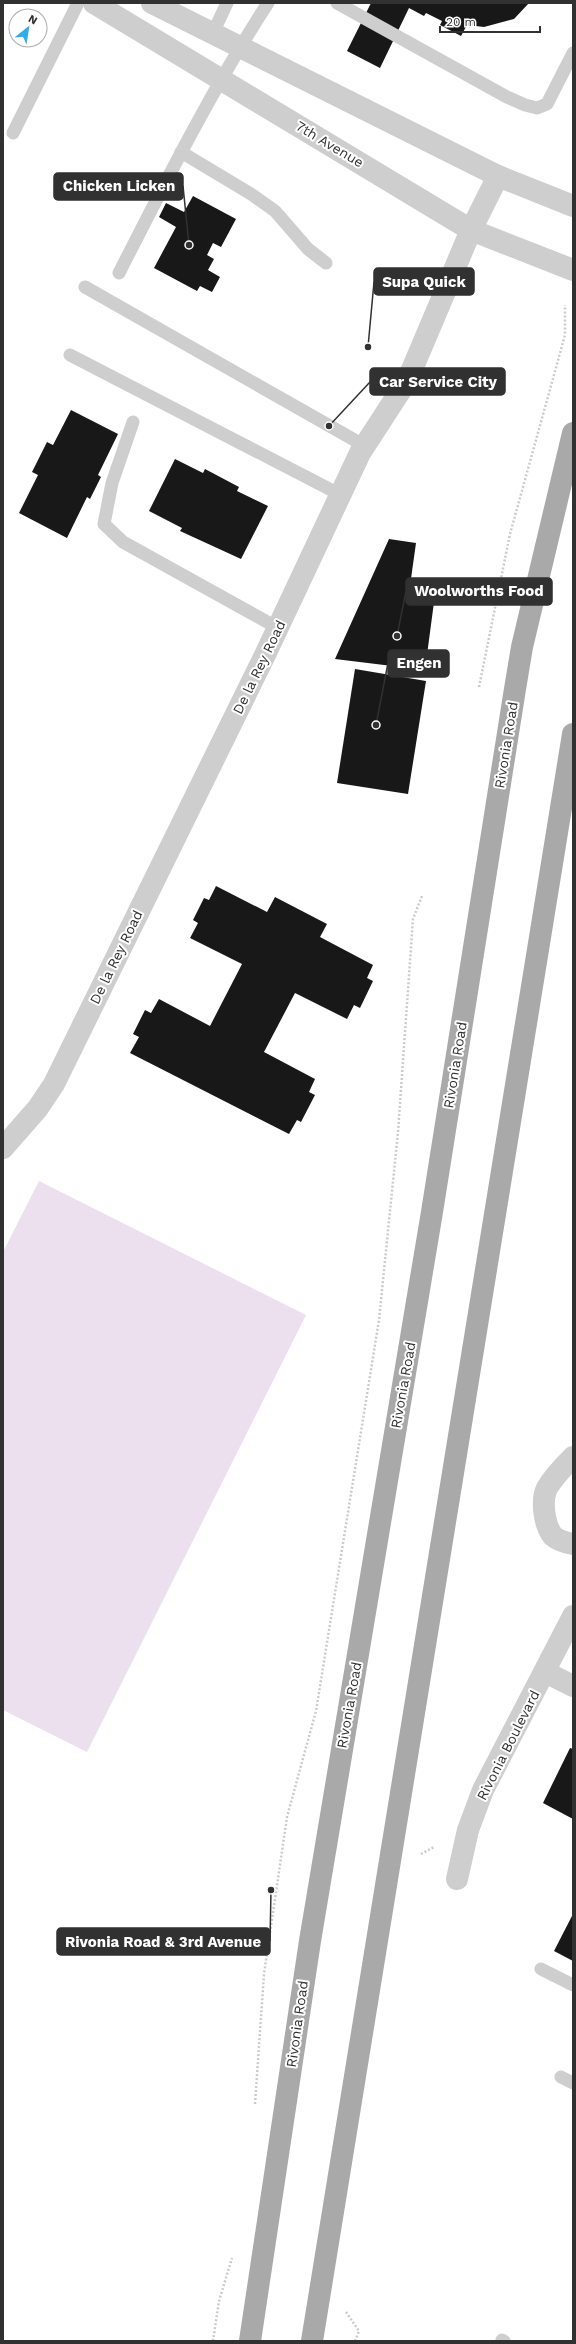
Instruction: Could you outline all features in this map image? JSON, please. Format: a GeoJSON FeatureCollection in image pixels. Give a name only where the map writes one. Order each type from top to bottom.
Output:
{"type":"FeatureCollection","features":[{"type":"Feature","properties":{"kind":"main road","name":"Rivonia Road"},"geometry":{"type":"LineString","coordinates":[[250,2341],[310,1941],[433,1204],[516,682],[522,647],[573,432]]}},
{"type":"Feature","properties":{"kind":"main road"},"geometry":{"type":"LineString","coordinates":[[312,2341],[573,734]]}},
{"type":"Feature","properties":{"kind":"street","name":"7th Avenue"},"geometry":{"type":"LineString","coordinates":[[94,3],[471,230],[573,270]]}},
{"type":"Feature","properties":{"kind":"street"},"geometry":{"type":"LineString","coordinates":[[152,3],[212,35],[498,176],[573,206]]}},
{"type":"Feature","properties":{"kind":"street","name":"De la Rey Road"},"geometry":{"type":"LineString","coordinates":[[3,1148],[38,1108],[54,1084],[278,628],[365,446],[408,379],[471,230],[498,176]]}},
{"type":"Feature","properties":{"kind":"street"},"geometry":{"type":"LineString","coordinates":[[573,1457],[556,1474],[546,1490],[544,1504],[547,1523],[554,1536],[573,1544]]}},
{"type":"Feature","properties":{"kind":"street","name":"Rivonia Boulevard"},"geometry":{"type":"LineString","coordinates":[[457,1879],[468,1830],[483,1790],[573,1616]]}},
{"type":"Feature","properties":{"kind":"street"},"geometry":{"type":"LineString","coordinates":[[545,1672],[573,1686]]}},
{"type":"Feature","properties":{"kind":"lane"},"geometry":{"type":"LineString","coordinates":[[13,133],[78,3]]}},
{"type":"Feature","properties":{"kind":"lane"},"geometry":{"type":"LineString","coordinates":[[212,35],[227,3]]}},
{"type":"Feature","properties":{"kind":"lane"},"geometry":{"type":"LineString","coordinates":[[120,273],[181,152],[221,79],[268,3]]}},
{"type":"Feature","properties":{"kind":"lane"},"geometry":{"type":"LineString","coordinates":[[337,3],[507,96],[531,107],[538,108],[548,104],[573,53]]}},
{"type":"Feature","properties":{"kind":"lane"},"geometry":{"type":"LineString","coordinates":[[181,152],[251,194],[276,211],[308,249],[326,263]]}},
{"type":"Feature","properties":{"kind":"lane"},"geometry":{"type":"LineString","coordinates":[[86,287],[365,446]]}},
{"type":"Feature","properties":{"kind":"lane"},"geometry":{"type":"LineString","coordinates":[[70,355],[341,495]]}},
{"type":"Feature","properties":{"kind":"lane"},"geometry":{"type":"LineString","coordinates":[[133,422],[112,484],[104,524],[123,542],[278,628]]}},
{"type":"Feature","properties":{"kind":"lane"},"geometry":{"type":"LineString","coordinates":[[541,1969],[573,1984]]}},
{"type":"Feature","properties":{"kind":"path"},"geometry":{"type":"LineString","coordinates":[[479,687],[510,534],[564,335],[565,304]]}},
{"type":"Feature","properties":{"kind":"path"},"geometry":{"type":"LineString","coordinates":[[254,2112],[264,1974],[286,1817],[316,1711],[380,1320],[398,1132],[413,919],[422,896]]}},
{"type":"Feature","properties":{"kind":"path"},"geometry":{"type":"LineString","coordinates":[[231,2258],[233,2250]]}},
{"type":"Feature","properties":{"kind":"shaded area"},"geometry":{"type":"Polygon","coordinates":[[[39,1181],[306,1315],[87,1752],[3,1710],[3,1252],[39,1181]]]}},
{"type":"Feature","properties":{"kind":"building"},"geometry":{"type":"Polygon","coordinates":[[[371,3],[529,3],[514,19],[484,27],[467,25],[461,36],[440,25],[442,21],[426,13],[424,16],[409,8],[380,68],[347,51],[371,3]]]}},
{"type":"Feature","properties":{"kind":"building"},"geometry":{"type":"Polygon","coordinates":[[[193,196],[236,219],[221,247],[213,243],[207,255],[214,259],[208,270],[220,277],[212,292],[200,286],[197,291],[154,268],[176,227],[159,217],[166,203],[184,212],[193,196]]]}},
{"type":"Feature","properties":{"kind":"building"},"geometry":{"type":"Polygon","coordinates":[[[71,410],[118,434],[98,475],[101,477],[90,499],[87,497],[67,538],[19,513],[38,475],[32,472],[47,442],[53,445],[71,410]]]}},
{"type":"Feature","properties":{"kind":"building"},"geometry":{"type":"Polygon","coordinates":[[[175,459],[203,473],[205,469],[239,487],[237,491],[268,506],[241,559],[180,531],[182,528],[149,511],[175,459]]]}},
{"type":"Feature","properties":{"kind":"building"},"geometry":{"type":"Polygon","coordinates":[[[389,539],[416,543],[408,600],[434,602],[425,670],[335,659],[389,539]]]}},
{"type":"Feature","properties":{"kind":"building"},"geometry":{"type":"Polygon","coordinates":[[[355,669],[426,681],[408,794],[337,783],[355,669]]]}},
{"type":"Feature","properties":{"kind":"building"},"geometry":{"type":"Polygon","coordinates":[[[216,886],[267,912],[275,897],[327,924],[320,937],[373,965],[367,978],[373,981],[360,1008],[354,1005],[347,1019],[295,993],[264,1052],[315,1079],[309,1092],[315,1095],[301,1122],[297,1120],[289,1134],[130,1053],[139,1037],[133,1034],[145,1010],[151,1013],[159,999],[210,1026],[242,964],[190,938],[198,923],[193,920],[204,898],[209,900],[216,886]]]}},
{"type":"Feature","properties":{"kind":"building"},"geometry":{"type":"Polygon","coordinates":[[[570,1748],[573,1749],[573,1819],[543,1803],[570,1748]]]}},
{"type":"Feature","properties":{"kind":"building"},"geometry":{"type":"Polygon","coordinates":[[[573,1914],[573,1961],[554,1951],[573,1914]]]}},
{"type":"Feature","properties":{"kind":"place","name":"Chicken Licken"},"geometry":{"type":"Point","coordinates":[189,245]}},
{"type":"Feature","properties":{"kind":"place","name":"Supa Quick"},"geometry":{"type":"Point","coordinates":[368,347]}},
{"type":"Feature","properties":{"kind":"place","name":"Car Service City"},"geometry":{"type":"Point","coordinates":[329,426]}},
{"type":"Feature","properties":{"kind":"place","name":"Woolworths Food"},"geometry":{"type":"Point","coordinates":[397,636]}},
{"type":"Feature","properties":{"kind":"place","name":"Engen"},"geometry":{"type":"Point","coordinates":[376,725]}},
{"type":"Feature","properties":{"kind":"place","name":"Rivonia Road & 3rd Avenue"},"geometry":{"type":"Point","coordinates":[271,1890]}}]}
